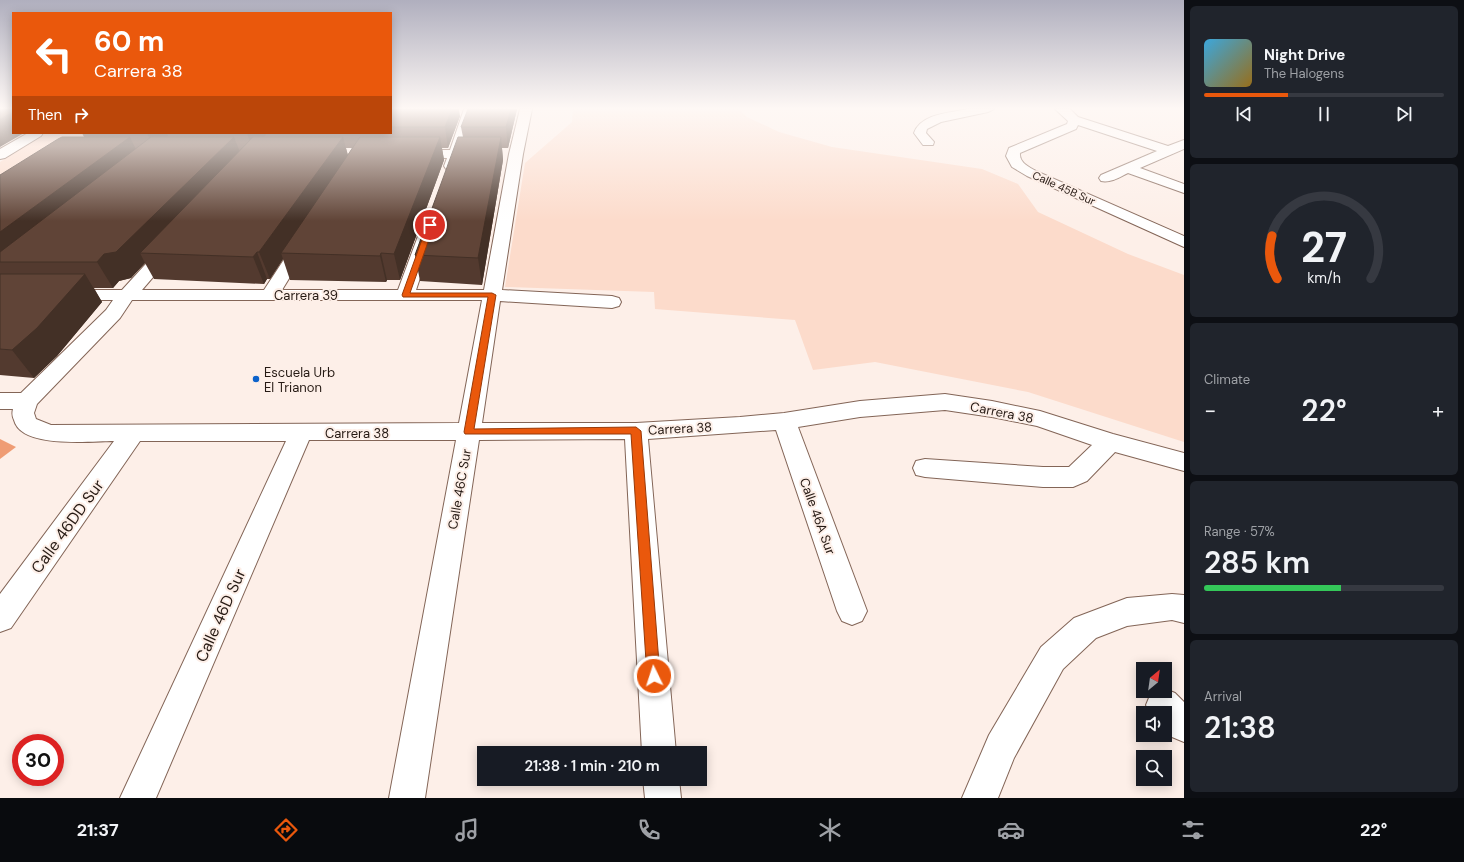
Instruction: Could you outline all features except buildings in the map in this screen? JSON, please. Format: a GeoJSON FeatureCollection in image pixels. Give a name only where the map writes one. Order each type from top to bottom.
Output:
{"type":"FeatureCollection","features":[{"type":"Feature","properties":{"kind":"street"},"geometry":{"type":"LineString","coordinates":[[1,154],[14,146]]}},
{"type":"Feature","properties":{"kind":"street"},"geometry":{"type":"LineString","coordinates":[[447,176],[458,146]]}},
{"type":"Feature","properties":{"kind":"street","name":"Calle 46C Sur"},"geometry":{"type":"LineString","coordinates":[[407,798],[492,295],[504,154],[508,146]]}},
{"type":"Feature","properties":{"kind":"street","name":"Calle 45B Sur"},"geometry":{"type":"LineString","coordinates":[[1025,146],[1014,151],[1012,155],[1012,159],[1019,166],[1041,178],[1184,242]]}},
{"type":"Feature","properties":{"kind":"street"},"geometry":{"type":"LineString","coordinates":[[1155,146],[1170,151]]}},
{"type":"Feature","properties":{"kind":"street"},"geometry":{"type":"LineString","coordinates":[[1106,178],[1180,146]]}},
{"type":"Feature","properties":{"kind":"street"},"geometry":{"type":"LineString","coordinates":[[400,154],[504,154]]}},
{"type":"Feature","properties":{"kind":"street"},"geometry":{"type":"LineString","coordinates":[[1127,168],[1184,190]]}},
{"type":"Feature","properties":{"kind":"street"},"geometry":{"type":"LineString","coordinates":[[405,295],[432,221]]}},
{"type":"Feature","properties":{"kind":"street"},"geometry":{"type":"LineString","coordinates":[[269,295],[311,231]]}},
{"type":"Feature","properties":{"kind":"street"},"geometry":{"type":"LineString","coordinates":[[0,401],[28,401],[113,314],[127,295],[180,236]]}},
{"type":"Feature","properties":{"kind":"street","name":"Carrera 39"},"geometry":{"type":"LineString","coordinates":[[48,295],[492,295],[612,302]]}},
{"type":"Feature","properties":{"kind":"street","name":"Carrera 38"},"geometry":{"type":"LineString","coordinates":[[28,401],[23,413],[26,424],[37,430],[51,433],[133,434],[636,431],[740,425],[784,420],[860,408],[945,402],[992,409],[1040,419],[1110,442],[1184,462]]}},
{"type":"Feature","properties":{"kind":"street","name":"Calle 46A Sur"},"geometry":{"type":"LineString","coordinates":[[784,420],[852,611]]}},
{"type":"Feature","properties":{"kind":"street"},"geometry":{"type":"LineString","coordinates":[[636,431],[658,746]]}},
{"type":"Feature","properties":{"kind":"street","name":"Calle 46D Sur"},"geometry":{"type":"LineString","coordinates":[[138,798],[301,433]]}},
{"type":"Feature","properties":{"kind":"street","name":"Calle 46DD Sur"},"geometry":{"type":"LineString","coordinates":[[0,618],[133,434]]}},
{"type":"Feature","properties":{"kind":"street"},"geometry":{"type":"LineString","coordinates":[[926,468],[1043,477],[1073,477],[1078,474],[1110,442]]}},
{"type":"Feature","properties":{"kind":"street"},"geometry":{"type":"LineString","coordinates":[[980,798],[1001,747],[1052,658],[1085,628],[1126,612],[1172,607],[1184,609]]}},
{"type":"Feature","properties":{"kind":"street"},"geometry":{"type":"LineString","coordinates":[[662,786],[663,798]]}},
{"type":"Feature","properties":{"kind":"shaded area"},"geometry":{"type":"Polygon","coordinates":[[[25,146],[70,146],[0,194],[0,162],[25,146]]]}},
{"type":"Feature","properties":{"kind":"shaded area"},"geometry":{"type":"Polygon","coordinates":[[[544,146],[829,146],[982,169],[1018,184],[1038,212],[1128,254],[1184,275],[1184,442],[1028,392],[875,362],[813,370],[795,320],[655,309],[654,292],[505,287],[525,163],[544,146]]]}},
{"type":"Feature","properties":{"kind":"shaded area"},"geometry":{"type":"Polygon","coordinates":[[[0,439],[16,447],[0,459],[0,439]]]}},
{"type":"Feature","properties":{"kind":"place","name":"Escuela Urb El Trianon"},"geometry":{"type":"Point","coordinates":[256,379]}},
{"type":"Feature","properties":{"kind":"route"},"geometry":{"type":"LineString","coordinates":[[430,225],[405,295],[492,295],[469,432],[636,431],[654,676]]}}]}
